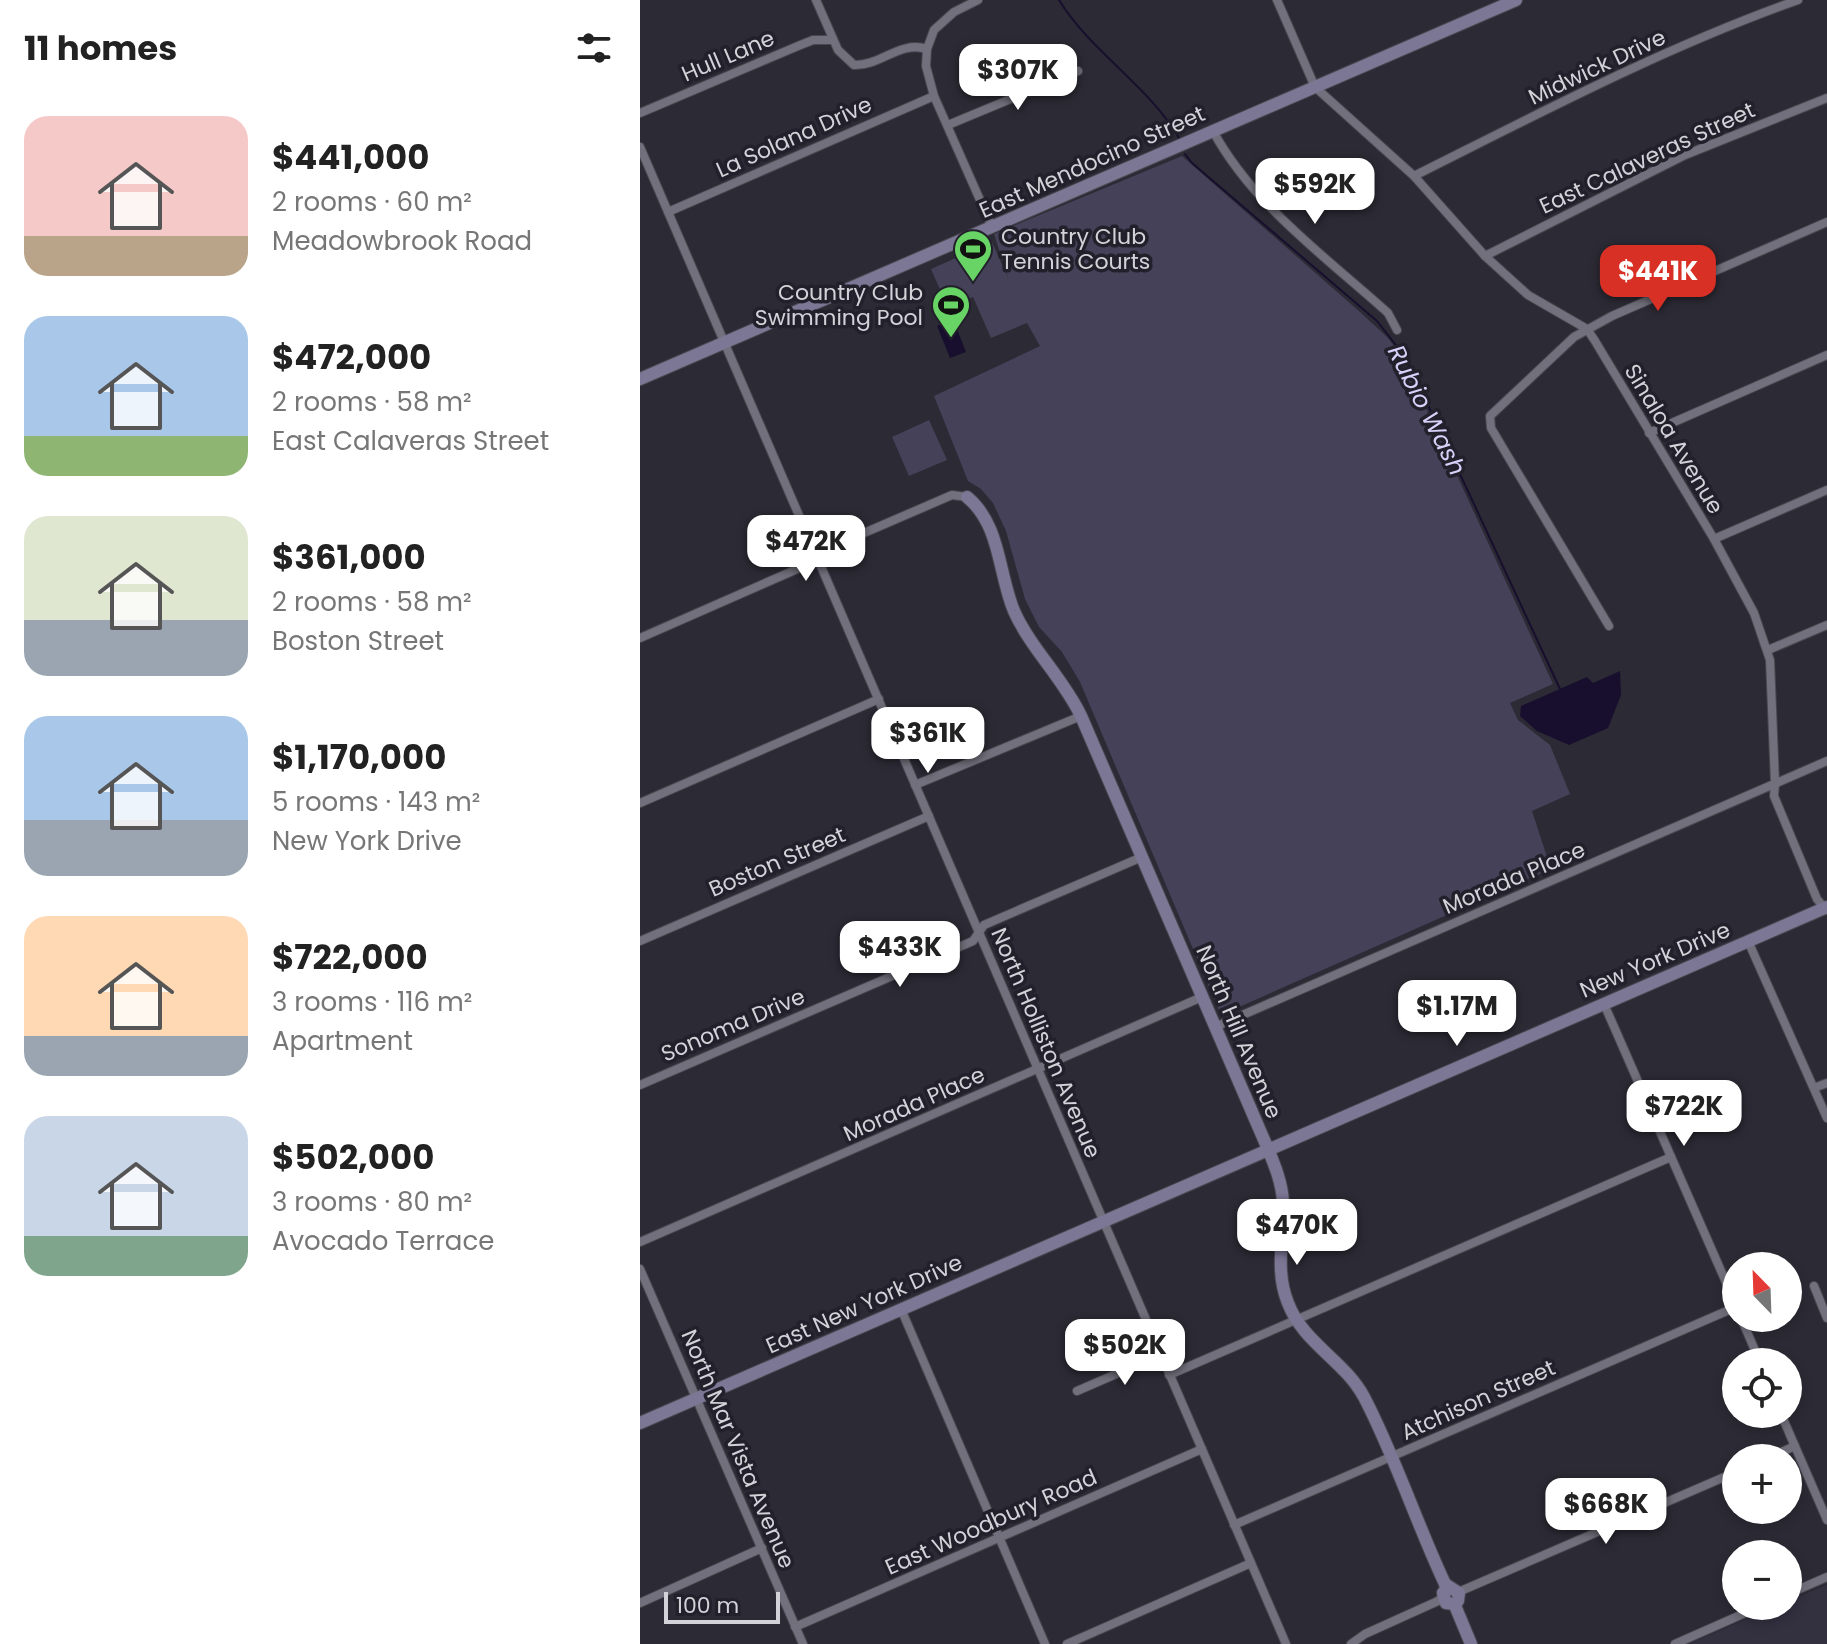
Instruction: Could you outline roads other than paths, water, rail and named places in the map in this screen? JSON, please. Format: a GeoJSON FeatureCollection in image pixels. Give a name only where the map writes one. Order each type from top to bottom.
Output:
{"type":"FeatureCollection","features":[{"type":"Feature","properties":{"kind":"street"},"geometry":{"type":"LineString","coordinates":[[816,0],[833,40],[846,60],[854,65],[871,62],[906,46],[927,49]]}},
{"type":"Feature","properties":{"kind":"street"},"geometry":{"type":"LineString","coordinates":[[978,0],[962,3],[934,30],[927,49],[926,66],[934,96],[992,227]]}},
{"type":"Feature","properties":{"kind":"street"},"geometry":{"type":"LineString","coordinates":[[1277,0],[1315,87]]}},
{"type":"Feature","properties":{"kind":"street","name":"East Mendocino Street"},"geometry":{"type":"LineString","coordinates":[[640,379],[1516,0]]}},
{"type":"Feature","properties":{"kind":"street","name":"Midwick Drive"},"geometry":{"type":"LineString","coordinates":[[1414,176],[1614,76],[1798,0]]}},
{"type":"Feature","properties":{"kind":"street","name":"Hull Lane"},"geometry":{"type":"LineString","coordinates":[[640,113],[813,40],[833,40]]}},
{"type":"Feature","properties":{"kind":"street"},"geometry":{"type":"LineString","coordinates":[[948,125],[1078,71]]}},
{"type":"Feature","properties":{"kind":"street","name":"Sinaloa Avenue"},"geometry":{"type":"LineString","coordinates":[[1315,87],[1414,176],[1485,256],[1528,295],[1587,329],[1714,539],[1754,613],[1768,650],[1774,796],[1817,899],[1826,909]]}},
{"type":"Feature","properties":{"kind":"street","name":"La Solana Drive"},"geometry":{"type":"LineString","coordinates":[[668,212],[934,96]]}},
{"type":"Feature","properties":{"kind":"street","name":"East Calaveras Street"},"geometry":{"type":"LineString","coordinates":[[1485,256],[1685,155],[1827,98]]}},
{"type":"Feature","properties":{"kind":"street"},"geometry":{"type":"LineString","coordinates":[[1213,131],[1229,161],[1273,210],[1388,313],[1397,330]]}},
{"type":"Feature","properties":{"kind":"street","name":"North Holliston Avenue"},"geometry":{"type":"LineString","coordinates":[[640,147],[1286,1644]]}},
{"type":"Feature","properties":{"kind":"street"},"geometry":{"type":"LineString","coordinates":[[1609,626],[1489,421],[1490,416],[1574,337],[1587,329],[1827,222]]}},
{"type":"Feature","properties":{"kind":"street"},"geometry":{"type":"LineString","coordinates":[[1649,433],[1827,355]]}},
{"type":"Feature","properties":{"kind":"street"},"geometry":{"type":"LineString","coordinates":[[1714,539],[1827,490]]}},
{"type":"Feature","properties":{"kind":"street"},"geometry":{"type":"LineString","coordinates":[[640,638],[811,563],[827,549],[952,495],[967,497]]}},
{"type":"Feature","properties":{"kind":"street","name":"North Hill Avenue"},"geometry":{"type":"LineString","coordinates":[[967,497],[982,512],[990,530],[1007,593],[1020,624],[1063,682],[1081,716],[1268,1149],[1283,1202],[1279,1270],[1282,1289],[1296,1320],[1317,1346],[1354,1381],[1364,1397],[1471,1644]]}},
{"type":"Feature","properties":{"kind":"street"},"geometry":{"type":"LineString","coordinates":[[1768,650],[1827,625]]}},
{"type":"Feature","properties":{"kind":"street"},"geometry":{"type":"LineString","coordinates":[[640,803],[879,699]]}},
{"type":"Feature","properties":{"kind":"street"},"geometry":{"type":"LineString","coordinates":[[915,785],[1081,716]]}},
{"type":"Feature","properties":{"kind":"street","name":"Morada Place"},"geometry":{"type":"LineString","coordinates":[[1215,1027],[1827,761]]}},
{"type":"Feature","properties":{"kind":"street","name":"Boston Street"},"geometry":{"type":"LineString","coordinates":[[640,941],[929,816]]}},
{"type":"Feature","properties":{"kind":"street","name":"Sonoma Drive"},"geometry":{"type":"LineString","coordinates":[[640,1085],[973,941],[984,925],[1142,857]]}},
{"type":"Feature","properties":{"kind":"street","name":"New York Drive"},"geometry":{"type":"LineString","coordinates":[[1103,1221],[1826,909]]}},
{"type":"Feature","properties":{"kind":"street"},"geometry":{"type":"LineString","coordinates":[[1748,941],[1827,1118]]}},
{"type":"Feature","properties":{"kind":"street","name":"Morada Place"},"geometry":{"type":"LineString","coordinates":[[640,1242],[1202,997]]}},
{"type":"Feature","properties":{"kind":"street"},"geometry":{"type":"LineString","coordinates":[[1604,1004],[1722,1274]]}},
{"type":"Feature","properties":{"kind":"street"},"geometry":{"type":"LineString","coordinates":[[1814,1088],[1827,1083]]}},
{"type":"Feature","properties":{"kind":"street"},"geometry":{"type":"LineString","coordinates":[[1169,1375],[1671,1157]]}},
{"type":"Feature","properties":{"kind":"street","name":"East New York Drive"},"geometry":{"type":"LineString","coordinates":[[640,1423],[1103,1221]]}},
{"type":"Feature","properties":{"kind":"street","name":"North Mar Vista Avenue"},"geometry":{"type":"LineString","coordinates":[[640,1269],[803,1644]]}},
{"type":"Feature","properties":{"kind":"street"},"geometry":{"type":"LineString","coordinates":[[1814,1286],[1827,1318]]}},
{"type":"Feature","properties":{"kind":"street"},"geometry":{"type":"LineString","coordinates":[[901,1309],[1045,1644]]}},
{"type":"Feature","properties":{"kind":"street","name":"Atchison Street"},"geometry":{"type":"LineString","coordinates":[[1234,1525],[1722,1312]]}},
{"type":"Feature","properties":{"kind":"street"},"geometry":{"type":"LineString","coordinates":[[1077,1391],[1160,1355]]}},
{"type":"Feature","properties":{"kind":"street","name":"East Woodbury Road"},"geometry":{"type":"LineString","coordinates":[[795,1627],[1202,1449]]}},
{"type":"Feature","properties":{"kind":"street"},"geometry":{"type":"LineString","coordinates":[[1802,1462],[1827,1520]]}},
{"type":"Feature","properties":{"kind":"street"},"geometry":{"type":"LineString","coordinates":[[1351,1644],[1365,1634],[1722,1478]]}},
{"type":"Feature","properties":{"kind":"street"},"geometry":{"type":"LineString","coordinates":[[640,1603],[762,1548]]}},
{"type":"Feature","properties":{"kind":"street"},"geometry":{"type":"LineString","coordinates":[[1067,1644],[1251,1563]]}},
{"type":"Feature","properties":{"kind":"street"},"geometry":{"type":"LineString","coordinates":[[1802,1588],[1827,1577]]}},
{"type":"Feature","properties":{"kind":"street"},"geometry":{"type":"LineString","coordinates":[[1675,1644],[1729,1620]]}},
{"type":"Feature","properties":{"kind":"waterway","name":"Rubio Wash"},"geometry":{"type":"LineString","coordinates":[[1059,0],[1087,36],[1152,101],[1179,138]]}},
{"type":"Feature","properties":{"kind":"waterway","name":"Rubio Wash"},"geometry":{"type":"LineString","coordinates":[[1185,154],[1377,321],[1406,358],[1560,689]]}},
{"type":"Feature","properties":{"kind":"place","name":"Country Club Tennis Courts"},"geometry":{"type":"Point","coordinates":[973,283]}},
{"type":"Feature","properties":{"kind":"place","name":"Country Club Swimming Pool"},"geometry":{"type":"Point","coordinates":[951,339]}}]}
